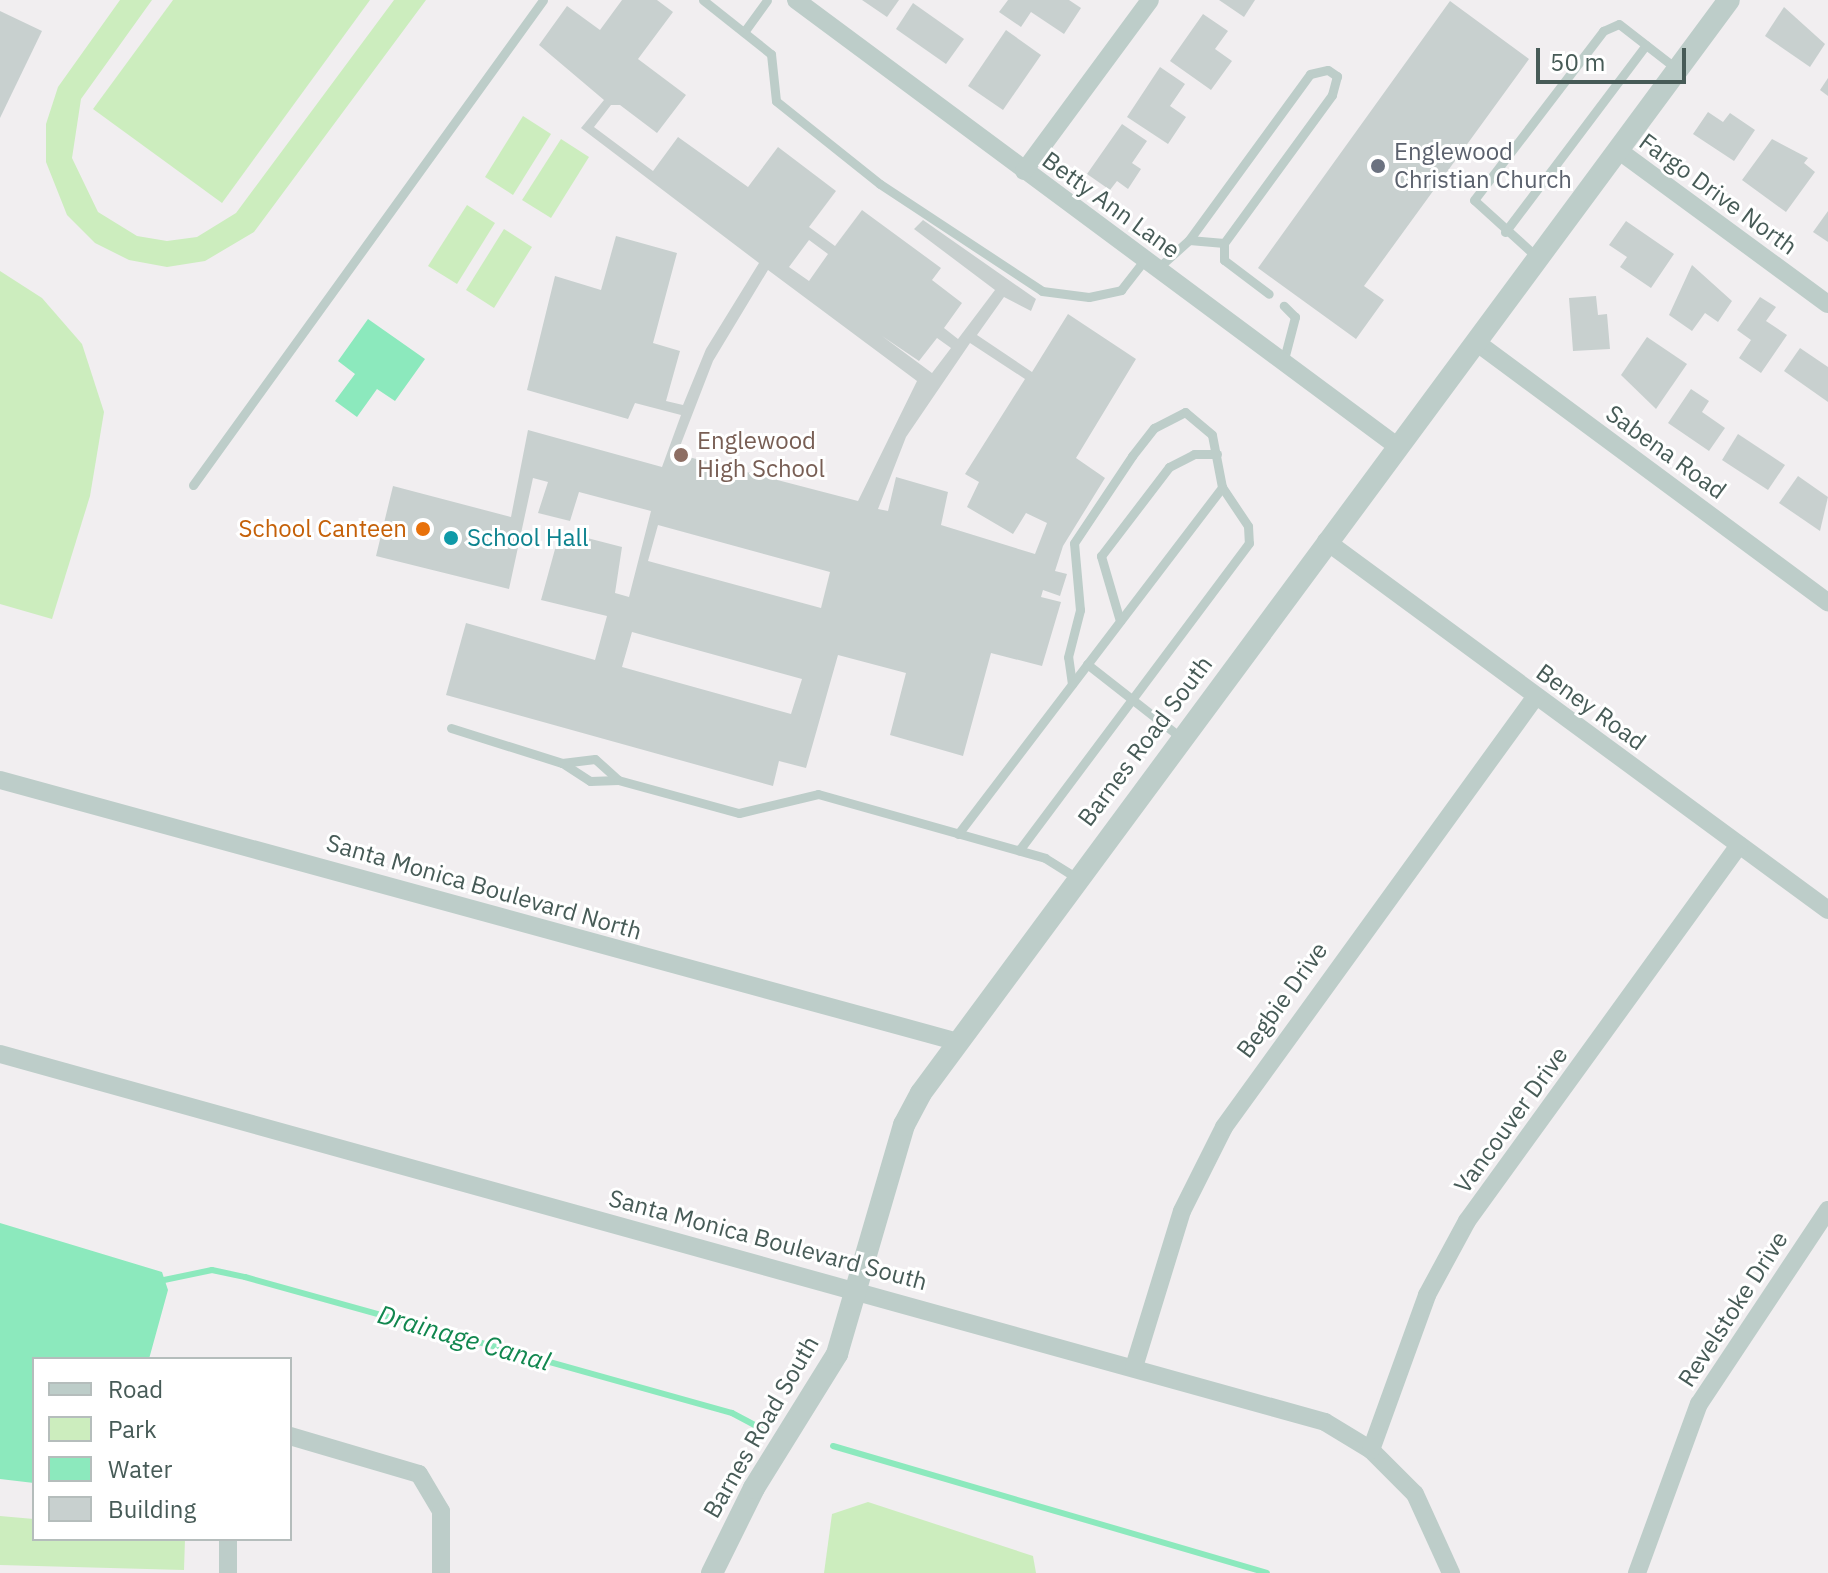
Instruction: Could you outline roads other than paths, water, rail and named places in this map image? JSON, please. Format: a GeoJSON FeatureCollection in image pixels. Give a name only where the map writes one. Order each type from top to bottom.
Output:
{"type":"FeatureCollection","features":[{"type":"Feature","properties":{"kind":"street","name":"Betty Ann Lane"},"geometry":{"type":"LineString","coordinates":[[796,0],[1398,447]]}},
{"type":"Feature","properties":{"kind":"street"},"geometry":{"type":"LineString","coordinates":[[1024,171],[1150,0]]}},
{"type":"Feature","properties":{"kind":"street","name":"Barnes Road South"},"geometry":{"type":"LineString","coordinates":[[712,1573],[754,1488],[826,1376],[859,1290],[904,1125],[955,1041],[1729,0]]}},
{"type":"Feature","properties":{"kind":"street","name":"Fargo Drive North"},"geometry":{"type":"LineString","coordinates":[[1618,150],[1828,304]]}},
{"type":"Feature","properties":{"kind":"street","name":"Sabena Road"},"geometry":{"type":"LineString","coordinates":[[1476,342],[1828,602]]}},
{"type":"Feature","properties":{"kind":"street","name":"Beney Road"},"geometry":{"type":"LineString","coordinates":[[1326,541],[1828,910]]}},
{"type":"Feature","properties":{"kind":"street","name":"Begbie Drive"},"geometry":{"type":"LineString","coordinates":[[1134,1367],[1171,1240],[1224,1127],[1536,696]]}},
{"type":"Feature","properties":{"kind":"street","name":"Santa Monica Boulevard North"},"geometry":{"type":"LineString","coordinates":[[0,780],[955,1041]]}},
{"type":"Feature","properties":{"kind":"street","name":"Vancouver Drive"},"geometry":{"type":"LineString","coordinates":[[1371,1450],[1427,1295],[1467,1221],[1739,845]]}},
{"type":"Feature","properties":{"kind":"street","name":"Santa Monica Boulevard South"},"geometry":{"type":"LineString","coordinates":[[0,1054],[859,1290],[1325,1422],[1371,1450],[1427,1510],[1451,1573]]}},
{"type":"Feature","properties":{"kind":"street","name":"Revelstoke Drive"},"geometry":{"type":"LineString","coordinates":[[1637,1573],[1699,1404],[1828,1210]]}},
{"type":"Feature","properties":{"kind":"street"},"geometry":{"type":"LineString","coordinates":[[292,1437],[404,1467],[428,1483],[441,1511],[441,1573]]}},
{"type":"Feature","properties":{"kind":"street"},"geometry":{"type":"LineString","coordinates":[[228,1541],[228,1573]]}},
{"type":"Feature","properties":{"kind":"lane"},"geometry":{"type":"LineString","coordinates":[[193,485],[543,0]]}},
{"type":"Feature","properties":{"kind":"lane"},"geometry":{"type":"LineString","coordinates":[[703,0],[771,54],[776,101],[880,184],[1042,291],[1089,297],[1121,290],[1151,264],[1189,240],[1310,74],[1328,70],[1337,76],[1332,95],[1224,243],[1224,260],[1269,294]]}},
{"type":"Feature","properties":{"kind":"lane"},"geometry":{"type":"LineString","coordinates":[[744,32],[767,0]]}},
{"type":"Feature","properties":{"kind":"lane"},"geometry":{"type":"LineString","coordinates":[[1538,258],[1479,211],[1474,200],[1603,31],[1619,24],[1678,70]]}},
{"type":"Feature","properties":{"kind":"lane"},"geometry":{"type":"LineString","coordinates":[[1505,232],[1646,45]]}},
{"type":"Feature","properties":{"kind":"lane"},"geometry":{"type":"LineString","coordinates":[[1189,240],[1224,243]]}},
{"type":"Feature","properties":{"kind":"lane"},"geometry":{"type":"LineString","coordinates":[[1283,363],[1295,317],[1284,306]]}},
{"type":"Feature","properties":{"kind":"lane"},"geometry":{"type":"LineString","coordinates":[[1019,851],[1249,543],[1248,526],[1222,487],[1217,454],[1207,428],[1185,412],[1154,428],[1083,527],[1073,556],[1081,596],[1068,657],[1072,684]]}},
{"type":"Feature","properties":{"kind":"lane"},"geometry":{"type":"LineString","coordinates":[[1120,621],[1100,572],[1101,556],[1169,467],[1194,454],[1217,454]]}},
{"type":"Feature","properties":{"kind":"lane"},"geometry":{"type":"LineString","coordinates":[[958,834],[1222,487]]}},
{"type":"Feature","properties":{"kind":"lane"},"geometry":{"type":"LineString","coordinates":[[1087,664],[1180,737]]}},
{"type":"Feature","properties":{"kind":"lane"},"geometry":{"type":"LineString","coordinates":[[451,728],[562,763],[590,781],[618,780],[739,813],[818,794],[1019,851],[1076,877]]}},
{"type":"Feature","properties":{"kind":"lane"},"geometry":{"type":"LineString","coordinates":[[562,763],[595,759],[618,780]]}},
{"type":"Feature","properties":{"kind":"water"},"geometry":{"type":"Polygon","coordinates":[[[368,319],[425,359],[395,401],[377,389],[357,417],[335,401],[355,374],[338,361],[368,319]]]}},
{"type":"Feature","properties":{"kind":"water"},"geometry":{"type":"Polygon","coordinates":[[[0,1223],[162,1272],[168,1290],[150,1357],[32,1357],[32,1483],[0,1479],[0,1223]]]}},
{"type":"Feature","properties":{"kind":"waterway","name":"Drainage Canal"},"geometry":{"type":"LineString","coordinates":[[164,1280],[212,1270],[245,1277],[732,1413],[760,1428]]}},
{"type":"Feature","properties":{"kind":"waterway","name":"Drainage Canal"},"geometry":{"type":"LineString","coordinates":[[833,1446],[1267,1573]]}},
{"type":"Feature","properties":{"kind":"place","name":"Englewood Christian Church"},"geometry":{"type":"Point","coordinates":[1378,166]}},
{"type":"Feature","properties":{"kind":"place","name":"Englewood High School"},"geometry":{"type":"Point","coordinates":[681,455]}},
{"type":"Feature","properties":{"kind":"place","name":"School Canteen"},"geometry":{"type":"Point","coordinates":[423,529]}},
{"type":"Feature","properties":{"kind":"place","name":"School Hall"},"geometry":{"type":"Point","coordinates":[451,538]}}]}
